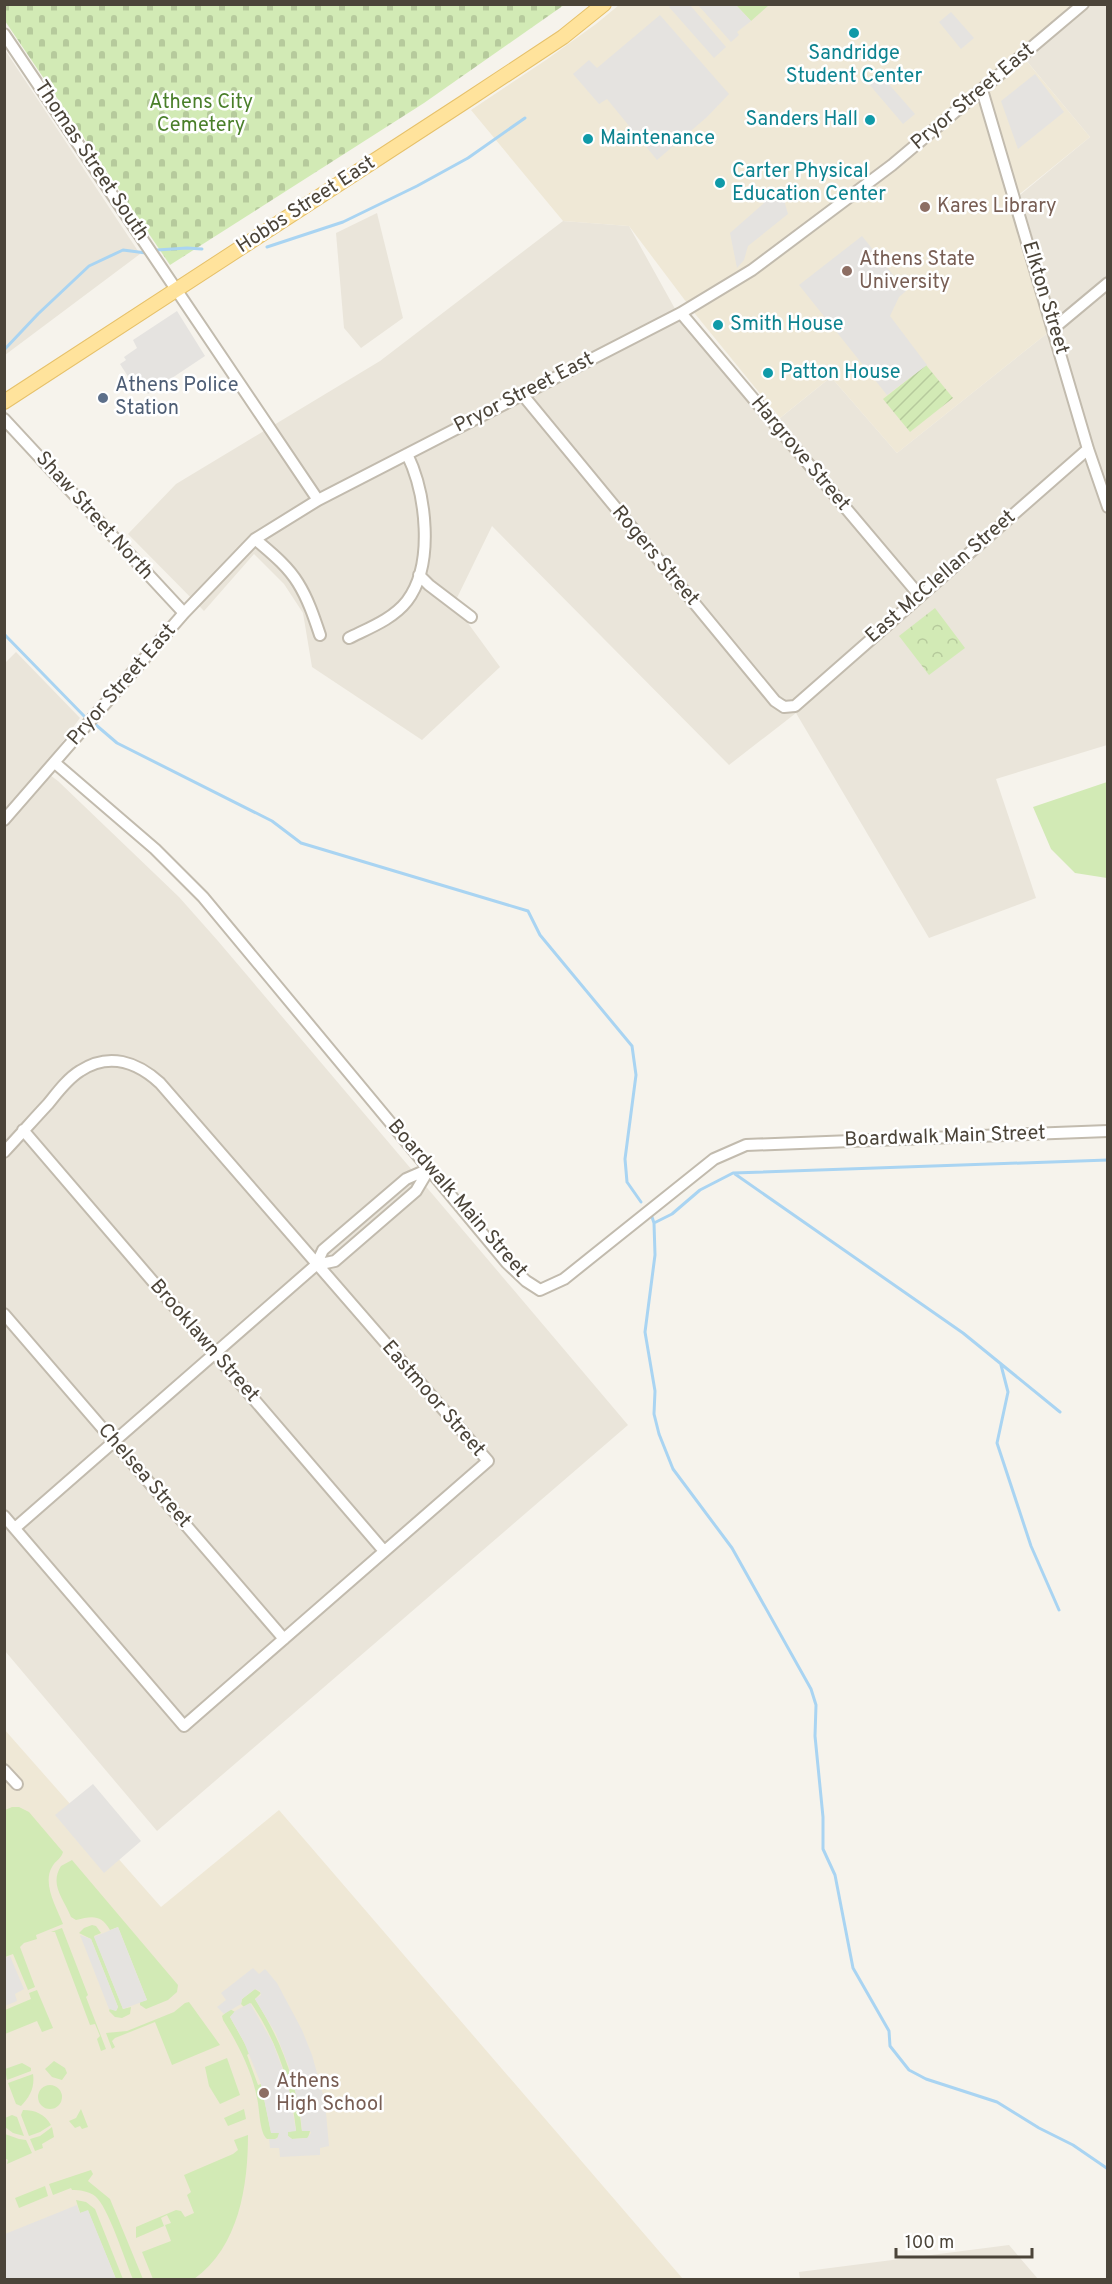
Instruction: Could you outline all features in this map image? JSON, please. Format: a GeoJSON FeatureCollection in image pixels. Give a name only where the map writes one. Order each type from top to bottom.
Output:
{"type":"FeatureCollection","features":[{"type":"Feature","properties":{"kind":"main road","name":"Hobbs Street East"},"geometry":{"type":"LineString","coordinates":[[4,402],[563,37],[604,4]]}},
{"type":"Feature","properties":{"kind":"street","name":"Pryor Street East"},"geometry":{"type":"LineString","coordinates":[[4,820],[184,613],[255,539],[318,500],[681,313],[752,270],[892,165],[1083,4]]}},
{"type":"Feature","properties":{"kind":"street","name":"Thomas Street South"},"geometry":{"type":"LineString","coordinates":[[4,34],[318,500]]}},
{"type":"Feature","properties":{"kind":"street","name":"Elkton Street"},"geometry":{"type":"LineString","coordinates":[[982,90],[1107,507]]}},
{"type":"Feature","properties":{"kind":"street"},"geometry":{"type":"LineString","coordinates":[[1054,328],[1107,282]]}},
{"type":"Feature","properties":{"kind":"street","name":"Hargrove Street"},"geometry":{"type":"LineString","coordinates":[[681,313],[920,596]]}},
{"type":"Feature","properties":{"kind":"street","name":"Rogers Street"},"geometry":{"type":"LineString","coordinates":[[522,394],[775,701],[784,707],[795,706]]}},
{"type":"Feature","properties":{"kind":"street","name":"Shaw Street North"},"geometry":{"type":"LineString","coordinates":[[4,418],[139,567],[184,613]]}},
{"type":"Feature","properties":{"kind":"street","name":"East McClellan Street"},"geometry":{"type":"LineString","coordinates":[[795,706],[1088,449]]}},
{"type":"Feature","properties":{"kind":"street"},"geometry":{"type":"LineString","coordinates":[[349,638],[384,620],[407,600],[419,575],[425,537],[423,507],[407,454]]}},
{"type":"Feature","properties":{"kind":"street"},"geometry":{"type":"LineString","coordinates":[[255,539],[286,567],[298,583],[320,635]]}},
{"type":"Feature","properties":{"kind":"street"},"geometry":{"type":"LineString","coordinates":[[419,575],[471,617]]}},
{"type":"Feature","properties":{"kind":"street","name":"Boardwalk Main Street"},"geometry":{"type":"LineString","coordinates":[[55,763],[155,849],[203,897],[507,1263],[526,1281],[540,1290],[564,1279],[714,1159],[746,1145],[1107,1131]]}},
{"type":"Feature","properties":{"kind":"street","name":"Eastmoor Street"},"geometry":{"type":"LineString","coordinates":[[4,1152],[80,1070],[116,1061],[130,1063],[145,1070],[160,1083],[488,1461],[183,1726],[4,1516]]}},
{"type":"Feature","properties":{"kind":"street","name":"Brooklawn Street"},"geometry":{"type":"LineString","coordinates":[[23,1130],[384,1551]]}},
{"type":"Feature","properties":{"kind":"street"},"geometry":{"type":"LineString","coordinates":[[316,1265],[335,1261],[416,1191],[429,1169]]}},
{"type":"Feature","properties":{"kind":"street"},"geometry":{"type":"LineString","coordinates":[[15,1528],[316,1265],[323,1250],[406,1179],[429,1169]]}},
{"type":"Feature","properties":{"kind":"street","name":"Chelsea Street"},"geometry":{"type":"LineString","coordinates":[[4,1314],[284,1639]]}},
{"type":"Feature","properties":{"kind":"street"},"geometry":{"type":"LineString","coordinates":[[4,1770],[17,1784]]}},
{"type":"Feature","properties":{"kind":"shaded area"},"geometry":{"type":"Polygon","coordinates":[[[672,4],[690,5],[726,47],[714,58],[669,7],[672,4]]]}},
{"type":"Feature","properties":{"kind":"shaded area","name":"Athens State University"},"geometry":{"type":"Polygon","coordinates":[[[619,5],[1074,5],[1019,52],[1090,137],[1011,201],[1050,331],[897,453],[831,377],[780,418],[696,315],[629,226],[563,221],[471,110],[546,60],[619,5]]]}},
{"type":"Feature","properties":{"kind":"shaded area"},"geometry":{"type":"Polygon","coordinates":[[[698,5],[736,5],[751,21],[737,32],[739,35],[731,42],[698,5]]]}},
{"type":"Feature","properties":{"kind":"shaded area"},"geometry":{"type":"Polygon","coordinates":[[[1089,5],[1107,5],[1107,745],[996,779],[1036,898],[929,938],[796,713],[729,765],[492,526],[454,604],[500,667],[422,740],[312,667],[303,613],[284,584],[254,554],[204,611],[128,534],[176,484],[380,361],[563,221],[629,226],[684,325],[769,427],[831,377],[897,453],[1050,331],[1059,327],[1020,195],[1090,137],[1025,59],[1089,5]]]}},
{"type":"Feature","properties":{"kind":"shaded area"},"geometry":{"type":"Polygon","coordinates":[[[951,12],[974,38],[961,49],[939,22],[951,12]]]}},
{"type":"Feature","properties":{"kind":"shaded area"},"geometry":{"type":"Polygon","coordinates":[[[660,15],[729,94],[707,117],[657,160],[607,99],[599,104],[573,74],[589,60],[597,68],[660,15]]]}},
{"type":"Feature","properties":{"kind":"shaded area"},"geometry":{"type":"Polygon","coordinates":[[[5,50],[140,254],[4,355],[5,50]]]}},
{"type":"Feature","properties":{"kind":"shaded area"},"geometry":{"type":"Polygon","coordinates":[[[880,74],[915,114],[903,124],[868,83],[880,74]]]}},
{"type":"Feature","properties":{"kind":"shaded area"},"geometry":{"type":"Polygon","coordinates":[[[1035,74],[1064,112],[1018,149],[1001,101],[1035,74]]]}},
{"type":"Feature","properties":{"kind":"shaded area"},"geometry":{"type":"Polygon","coordinates":[[[776,189],[781,190],[788,214],[748,246],[744,260],[737,268],[730,233],[763,204],[776,189]]]}},
{"type":"Feature","properties":{"kind":"shaded area"},"geometry":{"type":"Polygon","coordinates":[[[377,213],[403,318],[361,348],[344,328],[336,233],[377,213]]]}},
{"type":"Feature","properties":{"kind":"shaded area"},"geometry":{"type":"Polygon","coordinates":[[[862,236],[906,291],[899,297],[890,316],[927,365],[887,395],[799,285],[862,236]]]}},
{"type":"Feature","properties":{"kind":"shaded area"},"geometry":{"type":"Polygon","coordinates":[[[177,311],[205,356],[148,394],[142,385],[136,389],[120,364],[126,360],[124,357],[137,348],[133,340],[177,311]]]}},
{"type":"Feature","properties":{"kind":"shaded area"},"geometry":{"type":"Polygon","coordinates":[[[16,652],[80,718],[42,769],[58,781],[179,897],[628,1425],[157,1831],[5,1651],[4,664],[16,652]]]}},
{"type":"Feature","properties":{"kind":"shaded area","name":"Athens High School"},"geometry":{"type":"Polygon","coordinates":[[[4,1729],[161,1907],[279,1810],[683,2279],[5,2279],[4,1729]]]}},
{"type":"Feature","properties":{"kind":"shaded area"},"geometry":{"type":"Polygon","coordinates":[[[93,1784],[141,1841],[104,1873],[55,1815],[93,1784]]]}},
{"type":"Feature","properties":{"kind":"shaded area"},"geometry":{"type":"Polygon","coordinates":[[[118,1927],[147,2000],[123,2009],[94,1937],[118,1927]]]}},
{"type":"Feature","properties":{"kind":"shaded area"},"geometry":{"type":"Polygon","coordinates":[[[80,1935],[91,1939],[118,2007],[116,2011],[109,2009],[80,1935]]]}},
{"type":"Feature","properties":{"kind":"shaded area"},"geometry":{"type":"Polygon","coordinates":[[[10,1956],[24,1989],[15,1994],[17,2001],[5,2006],[5,1958],[10,1956]]]}},
{"type":"Feature","properties":{"kind":"shaded area"},"geometry":{"type":"Polygon","coordinates":[[[253,1968],[259,1974],[265,1969],[277,1983],[302,2030],[312,2055],[325,2102],[329,2146],[320,2148],[320,2155],[280,2157],[279,2148],[270,2148],[269,2139],[277,2139],[279,2133],[271,2133],[261,2084],[244,2042],[230,2017],[235,2011],[250,2003],[273,2043],[288,2084],[296,2131],[288,2132],[288,2136],[292,2139],[307,2138],[311,2133],[302,2131],[300,2110],[289,2067],[276,2034],[255,1999],[261,1995],[260,1991],[255,1989],[242,1999],[241,2004],[224,2014],[217,2007],[226,2000],[221,1993],[253,1968]]]}},
{"type":"Feature","properties":{"kind":"shaded area"},"geometry":{"type":"Polygon","coordinates":[[[77,2205],[80,2213],[88,2210],[116,2279],[5,2279],[5,2234],[77,2205]]]}},
{"type":"Feature","properties":{"kind":"shaded area"},"geometry":{"type":"Polygon","coordinates":[[[1009,2245],[1038,2279],[800,2279],[799,2272],[1009,2245]]]}},
{"type":"Feature","properties":{"kind":"green space","name":"Athens City Cemetery"},"geometry":{"type":"Polygon","coordinates":[[[4,5],[564,5],[424,103],[170,265],[5,21],[4,5]]]}},
{"type":"Feature","properties":{"kind":"green space"},"geometry":{"type":"Polygon","coordinates":[[[736,5],[769,5],[751,21],[736,5]]]}},
{"type":"Feature","properties":{"kind":"green space"},"geometry":{"type":"Polygon","coordinates":[[[926,365],[953,398],[910,432],[883,399],[926,365]]]}},
{"type":"Feature","properties":{"kind":"green space"},"geometry":{"type":"Polygon","coordinates":[[[935,608],[965,648],[929,675],[899,636],[935,608]]]}},
{"type":"Feature","properties":{"kind":"green space"},"geometry":{"type":"Polygon","coordinates":[[[1107,782],[1107,878],[1075,873],[1051,849],[1033,807],[1107,782]]]}},
{"type":"Feature","properties":{"kind":"green space"},"geometry":{"type":"Polygon","coordinates":[[[19,1807],[29,1812],[63,1852],[52,1867],[49,1881],[51,1896],[63,1924],[36,1935],[37,1939],[24,1943],[20,1947],[35,1987],[28,1990],[13,1954],[5,1957],[5,1810],[19,1807]]]}},
{"type":"Feature","properties":{"kind":"green space"},"geometry":{"type":"Polygon","coordinates":[[[72,1860],[178,1985],[177,1992],[168,2000],[146,2009],[140,2005],[140,2002],[147,2000],[118,1927],[110,1930],[100,1919],[76,1920],[71,1917],[59,1892],[57,1879],[61,1866],[72,1860]]]}},
{"type":"Feature","properties":{"kind":"green space"},"geometry":{"type":"Polygon","coordinates":[[[92,1925],[96,1926],[101,1933],[94,1936],[123,2009],[131,2007],[130,2014],[122,2018],[115,2017],[109,2011],[110,2008],[116,2011],[118,2007],[91,1939],[79,1933],[92,1925]]]}},
{"type":"Feature","properties":{"kind":"green space"},"geometry":{"type":"Polygon","coordinates":[[[62,1928],[106,2049],[101,2051],[97,2039],[100,2036],[95,2024],[90,2025],[55,1932],[51,1932],[62,1928]]]}},
{"type":"Feature","properties":{"kind":"green space"},"geometry":{"type":"Polygon","coordinates":[[[255,1989],[261,1993],[255,1999],[273,2030],[286,2062],[296,2095],[302,2131],[310,2131],[308,2138],[292,2139],[288,2136],[288,2132],[296,2130],[291,2096],[281,2064],[268,2032],[251,2003],[244,2007],[241,2004],[242,1999],[255,1989]]]}},
{"type":"Feature","properties":{"kind":"green space"},"geometry":{"type":"Polygon","coordinates":[[[37,1990],[53,2028],[42,2032],[37,2021],[5,2034],[5,2010],[31,1999],[29,1993],[37,1990]]]}},
{"type":"Feature","properties":{"kind":"green space"},"geometry":{"type":"Polygon","coordinates":[[[189,2002],[220,2045],[172,2065],[155,2022],[115,2038],[112,2041],[115,2047],[112,2049],[106,2033],[127,2031],[174,2012],[189,2002]]]}},
{"type":"Feature","properties":{"kind":"green space"},"geometry":{"type":"Polygon","coordinates":[[[230,2009],[235,2012],[230,2017],[250,2053],[247,2055],[258,2085],[261,2084],[271,2132],[279,2133],[279,2137],[275,2139],[267,2139],[264,2136],[252,2078],[223,2020],[222,2016],[230,2009]]]}},
{"type":"Feature","properties":{"kind":"green space"},"geometry":{"type":"Polygon","coordinates":[[[227,2058],[240,2095],[220,2104],[209,2086],[205,2067],[227,2058]]]}},
{"type":"Feature","properties":{"kind":"green space"},"geometry":{"type":"Polygon","coordinates":[[[54,2061],[65,2068],[67,2073],[62,2080],[52,2077],[45,2069],[54,2061]]]}},
{"type":"Feature","properties":{"kind":"green space"},"geometry":{"type":"Polygon","coordinates":[[[22,2063],[31,2068],[31,2071],[7,2080],[5,2069],[22,2063]]]}},
{"type":"Feature","properties":{"kind":"green space"},"geometry":{"type":"Polygon","coordinates":[[[33,2074],[29,2095],[21,2106],[16,2104],[8,2083],[33,2074]]]}},
{"type":"Feature","properties":{"kind":"green space"},"geometry":{"type":"Polygon","coordinates":[[[50,2085],[59,2088],[62,2097],[59,2106],[50,2109],[41,2106],[38,2097],[41,2088],[50,2085]]]}},
{"type":"Feature","properties":{"kind":"green space"},"geometry":{"type":"Polygon","coordinates":[[[81,2109],[88,2127],[82,2129],[80,2126],[75,2128],[69,2121],[76,2118],[81,2109]]]}},
{"type":"Feature","properties":{"kind":"green space"},"geometry":{"type":"Polygon","coordinates":[[[244,2109],[246,2119],[228,2126],[224,2118],[244,2109]]]}},
{"type":"Feature","properties":{"kind":"green space"},"geometry":{"type":"Polygon","coordinates":[[[23,2110],[39,2113],[51,2125],[29,2136],[21,2115],[23,2110]]]}},
{"type":"Feature","properties":{"kind":"green space"},"geometry":{"type":"Polygon","coordinates":[[[12,2115],[17,2117],[24,2136],[13,2133],[5,2127],[5,2118],[12,2115]]]}},
{"type":"Feature","properties":{"kind":"green space"},"geometry":{"type":"Polygon","coordinates":[[[52,2127],[54,2137],[42,2144],[43,2148],[35,2151],[30,2139],[40,2136],[52,2127]]]}},
{"type":"Feature","properties":{"kind":"green space"},"geometry":{"type":"Polygon","coordinates":[[[5,2134],[26,2140],[32,2153],[7,2164],[5,2134]]]}},
{"type":"Feature","properties":{"kind":"green space"},"geometry":{"type":"Polygon","coordinates":[[[248,2135],[243,2195],[231,2233],[221,2250],[209,2266],[194,2279],[153,2279],[142,2252],[171,2241],[165,2225],[171,2223],[167,2215],[161,2218],[164,2226],[136,2238],[136,2227],[176,2210],[181,2211],[185,2217],[194,2213],[187,2195],[191,2192],[184,2175],[233,2154],[238,2150],[234,2140],[248,2135]]]}},
{"type":"Feature","properties":{"kind":"green space"},"geometry":{"type":"Polygon","coordinates":[[[91,2170],[93,2174],[88,2181],[110,2199],[143,2279],[133,2279],[111,2222],[95,2196],[71,2188],[53,2195],[49,2184],[91,2170]]]}},
{"type":"Feature","properties":{"kind":"green space"},"geometry":{"type":"Polygon","coordinates":[[[45,2186],[48,2196],[19,2208],[15,2198],[45,2186]]]}},
{"type":"Feature","properties":{"kind":"green space"},"geometry":{"type":"Polygon","coordinates":[[[76,2200],[86,2202],[95,2209],[123,2279],[116,2279],[88,2211],[80,2213],[76,2200]]]}},
{"type":"Feature","properties":{"kind":"waterway"},"geometry":{"type":"LineString","coordinates":[[267,247],[343,222],[417,186],[468,158],[525,118]]}},
{"type":"Feature","properties":{"kind":"waterway"},"geometry":{"type":"LineString","coordinates":[[157,250],[202,249]]}},
{"type":"Feature","properties":{"kind":"waterway"},"geometry":{"type":"LineString","coordinates":[[4,350],[89,266],[123,250],[146,253]]}},
{"type":"Feature","properties":{"kind":"waterway"},"geometry":{"type":"LineString","coordinates":[[4,634],[86,718]]}},
{"type":"Feature","properties":{"kind":"waterway"},"geometry":{"type":"LineString","coordinates":[[96,725],[117,743],[272,821],[301,843],[528,911],[540,935],[632,1046],[636,1075],[625,1159],[627,1182],[641,1202]]}},
{"type":"Feature","properties":{"kind":"waterway"},"geometry":{"type":"LineString","coordinates":[[654,1223],[672,1214],[700,1190],[733,1173],[1108,1160]]}},
{"type":"Feature","properties":{"kind":"waterway"},"geometry":{"type":"LineString","coordinates":[[735,1174],[963,1333],[1060,1412]]}},
{"type":"Feature","properties":{"kind":"waterway"},"geometry":{"type":"LineString","coordinates":[[652,1217],[655,1255],[645,1332],[655,1391],[654,1414],[659,1434],[673,1469],[732,1548],[811,1689],[816,1705],[815,1736],[823,1817],[823,1849],[835,1875],[853,1968],[889,2031],[890,2046],[909,2070],[926,2079],[997,2102],[1039,2128],[1073,2145],[1108,2169]]}},
{"type":"Feature","properties":{"kind":"waterway"},"geometry":{"type":"LineString","coordinates":[[1001,1365],[1008,1392],[997,1443],[1031,1546],[1059,1610]]}},
{"type":"Feature","properties":{"kind":"place","name":"Sandridge Student Center"},"geometry":{"type":"Point","coordinates":[854,33]}},
{"type":"Feature","properties":{"kind":"place","name":"Sanders Hall"},"geometry":{"type":"Point","coordinates":[870,120]}},
{"type":"Feature","properties":{"kind":"place","name":"Maintenance"},"geometry":{"type":"Point","coordinates":[588,139]}},
{"type":"Feature","properties":{"kind":"place","name":"Carter Physical Education Center"},"geometry":{"type":"Point","coordinates":[720,183]}},
{"type":"Feature","properties":{"kind":"place","name":"Kares Library"},"geometry":{"type":"Point","coordinates":[925,207]}},
{"type":"Feature","properties":{"kind":"place","name":"Athens State University"},"geometry":{"type":"Point","coordinates":[847,271]}},
{"type":"Feature","properties":{"kind":"place","name":"Smith House"},"geometry":{"type":"Point","coordinates":[718,325]}},
{"type":"Feature","properties":{"kind":"place","name":"Patton House"},"geometry":{"type":"Point","coordinates":[768,373]}},
{"type":"Feature","properties":{"kind":"place","name":"Athens Police Station"},"geometry":{"type":"Point","coordinates":[103,398]}},
{"type":"Feature","properties":{"kind":"place","name":"Athens High School"},"geometry":{"type":"Point","coordinates":[264,2093]}}]}
